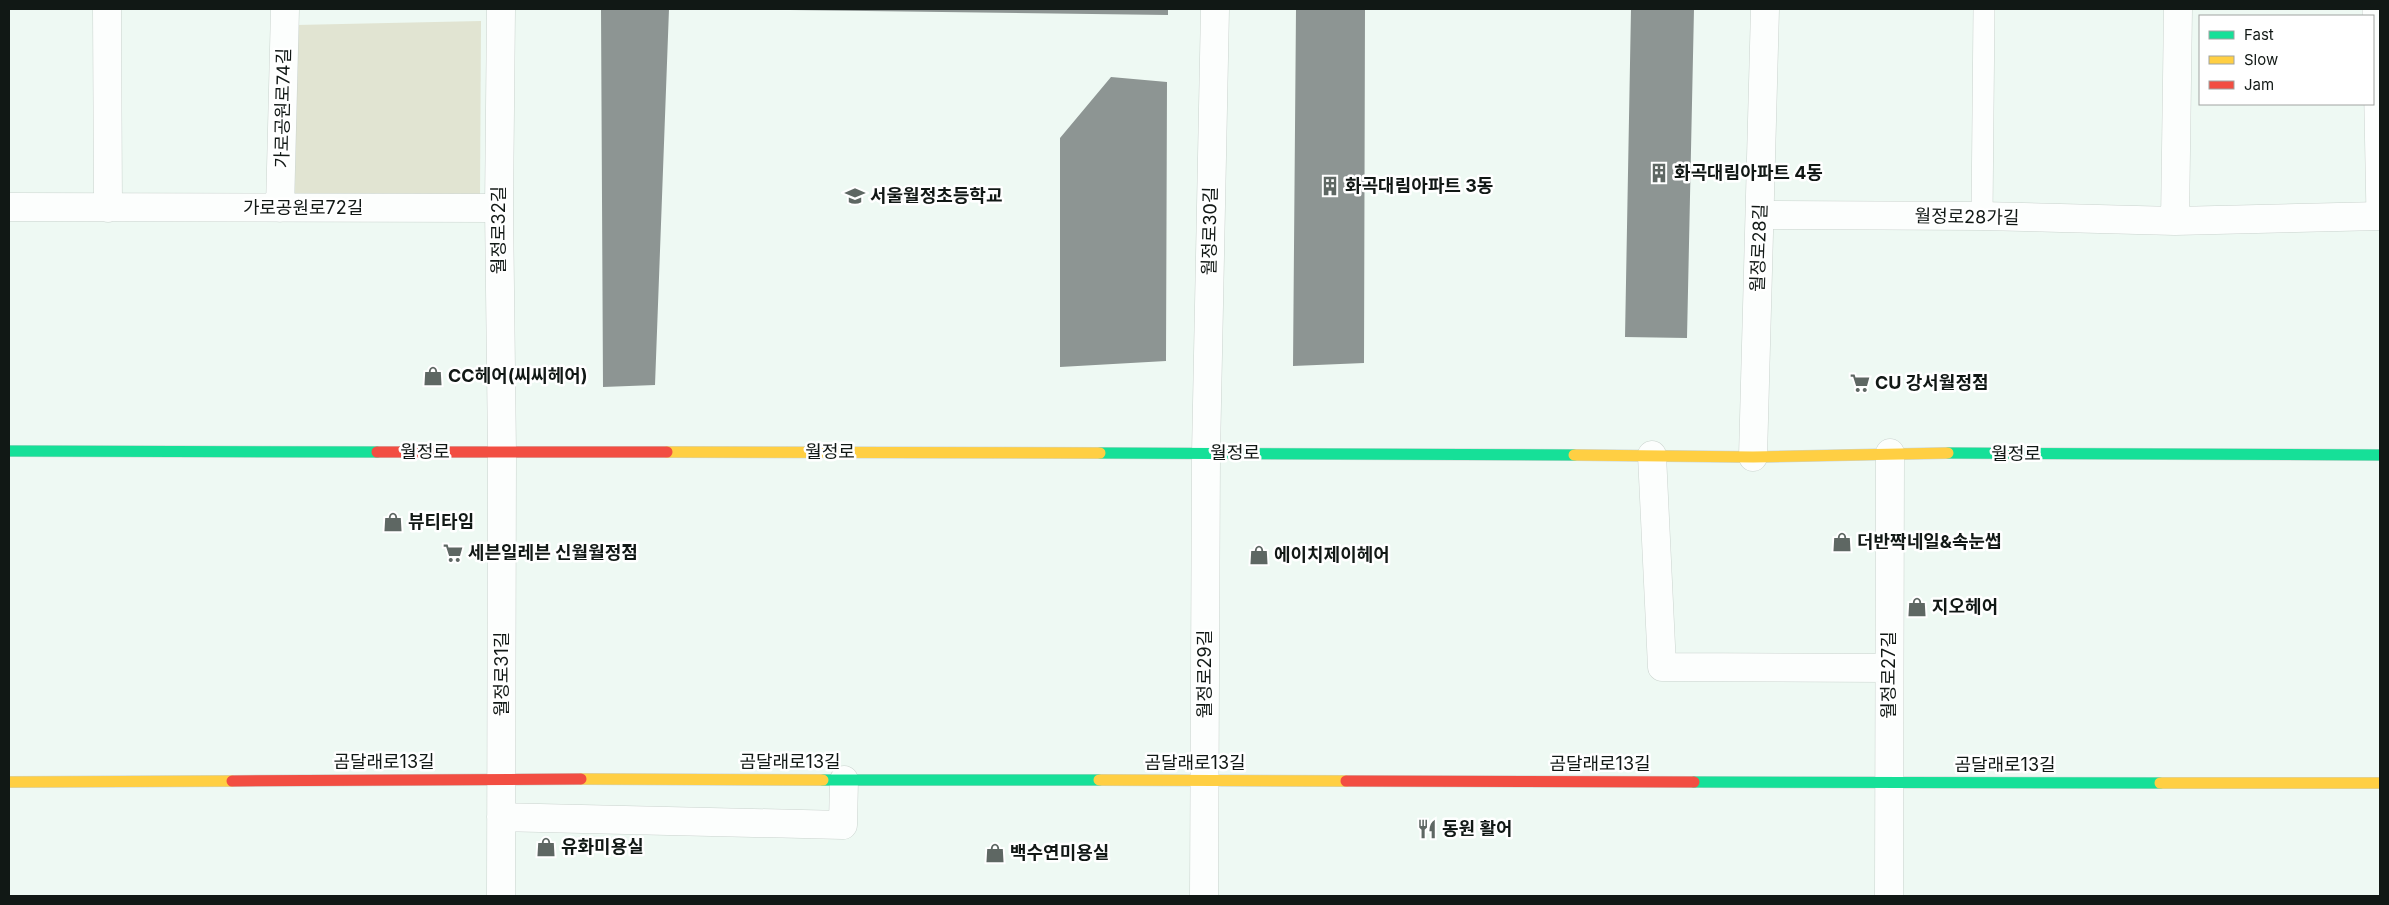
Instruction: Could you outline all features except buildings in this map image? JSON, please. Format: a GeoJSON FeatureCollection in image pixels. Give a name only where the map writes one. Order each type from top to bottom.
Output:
{"type":"FeatureCollection","features":[{"type":"Feature","properties":{"kind":"street"},"geometry":{"type":"LineString","coordinates":[[107,9],[108,208]]}},
{"type":"Feature","properties":{"kind":"street","name":"가로공원로74길"},"geometry":{"type":"LineString","coordinates":[[280,208],[285,9]]}},
{"type":"Feature","properties":{"kind":"street","name":"월정로32길"},"geometry":{"type":"LineString","coordinates":[[501,9],[499,208],[502,452]]}},
{"type":"Feature","properties":{"kind":"street","name":"월정로30길"},"geometry":{"type":"LineString","coordinates":[[1206,452],[1215,9]]}},
{"type":"Feature","properties":{"kind":"street","name":"월정로28길"},"geometry":{"type":"LineString","coordinates":[[1753,457],[1765,9]]}},
{"type":"Feature","properties":{"kind":"street"},"geometry":{"type":"LineString","coordinates":[[2175,221],[2178,9]]}},
{"type":"Feature","properties":{"kind":"street","name":"가로공원로72길"},"geometry":{"type":"LineString","coordinates":[[9,207],[499,208]]}},
{"type":"Feature","properties":{"kind":"street","name":"월정로28가길"},"geometry":{"type":"LineString","coordinates":[[1760,215],[1982,216],[2175,221],[2379,216]]}},
{"type":"Feature","properties":{"kind":"street","name":"월정로"},"geometry":{"type":"LineString","coordinates":[[9,451],[1206,452],[1753,457],[1890,454],[2380,455]]}},
{"type":"Feature","properties":{"kind":"street","name":"월정로31길"},"geometry":{"type":"LineString","coordinates":[[501,896],[502,452]]}},
{"type":"Feature","properties":{"kind":"street","name":"월정로29길"},"geometry":{"type":"LineString","coordinates":[[1204,896],[1206,452]]}},
{"type":"Feature","properties":{"kind":"street","name":"월정로27길"},"geometry":{"type":"LineString","coordinates":[[1889,896],[1890,454]]}},
{"type":"Feature","properties":{"kind":"street"},"geometry":{"type":"LineString","coordinates":[[1652,455],[1662,667],[1889,668]]}},
{"type":"Feature","properties":{"kind":"street","name":"곰달래로13길"},"geometry":{"type":"LineString","coordinates":[[9,782],[501,779],[2380,783]]}},
{"type":"Feature","properties":{"kind":"street"},"geometry":{"type":"LineString","coordinates":[[501,817],[843,825],[844,780]]}},
{"type":"Feature","properties":{"kind":"lane"},"geometry":{"type":"LineString","coordinates":[[1982,216],[1984,9]]}},
{"type":"Feature","properties":{"kind":"lane","name":"월정로28가길"},"geometry":{"type":"LineString","coordinates":[[2374,44],[2379,216]]}},
{"type":"Feature","properties":{"kind":"green space"},"geometry":{"type":"Polygon","coordinates":[[[481,21],[480,197],[295,198],[296,25],[481,21]]]}},
{"type":"Feature","properties":{"kind":"traffic: fast"},"geometry":{"type":"LineString","coordinates":[[9,451],[377,452]]}},
{"type":"Feature","properties":{"kind":"traffic: fast"},"geometry":{"type":"LineString","coordinates":[[1100,453],[1574,455]]}},
{"type":"Feature","properties":{"kind":"traffic: fast"},"geometry":{"type":"LineString","coordinates":[[1948,453],[2380,455]]}},
{"type":"Feature","properties":{"kind":"traffic: fast"},"geometry":{"type":"LineString","coordinates":[[823,780],[1099,780]]}},
{"type":"Feature","properties":{"kind":"traffic: fast"},"geometry":{"type":"LineString","coordinates":[[1694,782],[2160,783]]}},
{"type":"Feature","properties":{"kind":"traffic: slow"},"geometry":{"type":"LineString","coordinates":[[667,452],[1100,453]]}},
{"type":"Feature","properties":{"kind":"traffic: slow"},"geometry":{"type":"LineString","coordinates":[[1574,455],[1753,457],[1948,453]]}},
{"type":"Feature","properties":{"kind":"traffic: slow"},"geometry":{"type":"LineString","coordinates":[[581,779],[823,780]]}},
{"type":"Feature","properties":{"kind":"traffic: slow"},"geometry":{"type":"LineString","coordinates":[[1099,780],[1346,781]]}},
{"type":"Feature","properties":{"kind":"traffic: slow"},"geometry":{"type":"LineString","coordinates":[[9,782],[232,781]]}},
{"type":"Feature","properties":{"kind":"traffic: slow"},"geometry":{"type":"LineString","coordinates":[[2160,783],[2380,783]]}},
{"type":"Feature","properties":{"kind":"traffic: jam"},"geometry":{"type":"LineString","coordinates":[[377,452],[667,452]]}},
{"type":"Feature","properties":{"kind":"traffic: jam"},"geometry":{"type":"LineString","coordinates":[[232,781],[581,779]]}},
{"type":"Feature","properties":{"kind":"traffic: jam"},"geometry":{"type":"LineString","coordinates":[[1346,781],[1694,782]]}},
{"type":"Feature","properties":{"kind":"place","name":"화곡대림아파트 4동"},"geometry":{"type":"Point","coordinates":[1659,173]}},
{"type":"Feature","properties":{"kind":"place","name":"화곡대림아파트 3동"},"geometry":{"type":"Point","coordinates":[1330,186]}},
{"type":"Feature","properties":{"kind":"place","name":"서울월정초등학교"},"geometry":{"type":"Point","coordinates":[855,196]}},
{"type":"Feature","properties":{"kind":"place","name":"CC헤어(씨씨헤어)"},"geometry":{"type":"Point","coordinates":[433,376]}},
{"type":"Feature","properties":{"kind":"place","name":"CU 강서월정점"},"geometry":{"type":"Point","coordinates":[1860,383]}},
{"type":"Feature","properties":{"kind":"place","name":"뷰티타임"},"geometry":{"type":"Point","coordinates":[393,522]}},
{"type":"Feature","properties":{"kind":"place","name":"더반짝네일&속눈썹"},"geometry":{"type":"Point","coordinates":[1842,542]}},
{"type":"Feature","properties":{"kind":"place","name":"세븐일레븐 신월월정점"},"geometry":{"type":"Point","coordinates":[453,553]}},
{"type":"Feature","properties":{"kind":"place","name":"에이치제이헤어"},"geometry":{"type":"Point","coordinates":[1259,555]}},
{"type":"Feature","properties":{"kind":"place","name":"지오헤어"},"geometry":{"type":"Point","coordinates":[1917,607]}},
{"type":"Feature","properties":{"kind":"place","name":"동원 활어"},"geometry":{"type":"Point","coordinates":[1427,829]}},
{"type":"Feature","properties":{"kind":"place","name":"유화미용실"},"geometry":{"type":"Point","coordinates":[546,847]}},
{"type":"Feature","properties":{"kind":"place","name":"백수연미용실"},"geometry":{"type":"Point","coordinates":[995,853]}}]}
